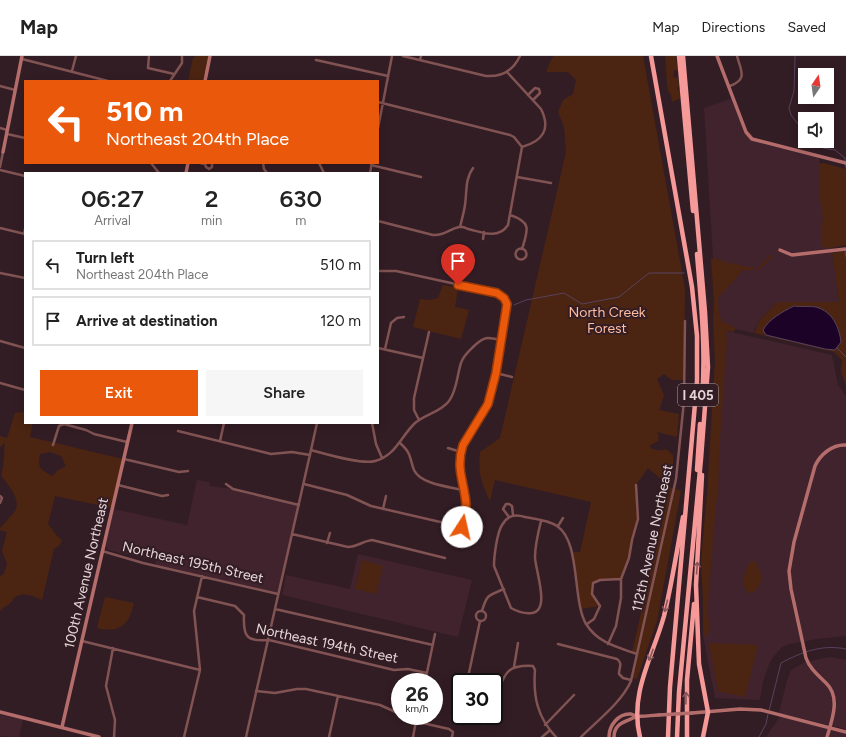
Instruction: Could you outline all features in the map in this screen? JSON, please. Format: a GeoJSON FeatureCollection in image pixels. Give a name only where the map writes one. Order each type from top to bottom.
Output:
{"type":"FeatureCollection","features":[{"type":"Feature","properties":{"kind":"highway","name":"I 405"},"geometry":{"type":"LineString","coordinates":[[652,56],[690,272],[695,311],[697,346],[697,381],[670,687],[669,737]]}},
{"type":"Feature","properties":{"kind":"highway","name":"I 405"},"geometry":{"type":"LineString","coordinates":[[652,56],[695,289],[700,350],[698,393],[669,737]]}},
{"type":"Feature","properties":{"kind":"highway","name":"I 405"},"geometry":{"type":"LineString","coordinates":[[676,737],[708,367],[707,334],[679,56]]}},
{"type":"Feature","properties":{"kind":"highway","name":"I 405"},"geometry":{"type":"LineString","coordinates":[[676,737],[677,691],[704,372],[704,334],[683,56]]}},
{"type":"Feature","properties":{"kind":"highway"},"geometry":{"type":"LineString","coordinates":[[687,737],[687,680],[696,585],[705,412]]}},
{"type":"Feature","properties":{"kind":"highway"},"geometry":{"type":"LineString","coordinates":[[640,737],[637,716],[641,682],[659,631],[668,597],[683,513],[687,499]]}},
{"type":"Feature","properties":{"kind":"highway"},"geometry":{"type":"LineString","coordinates":[[696,585],[699,664],[708,712],[703,737]]}},
{"type":"Feature","properties":{"kind":"street"},"geometry":{"type":"LineString","coordinates":[[72,71],[76,56]]}},
{"type":"Feature","properties":{"kind":"street"},"geometry":{"type":"LineString","coordinates":[[149,56],[148,68],[174,74]]}},
{"type":"Feature","properties":{"kind":"street"},"geometry":{"type":"LineString","coordinates":[[171,80],[182,62],[182,56]]}},
{"type":"Feature","properties":{"kind":"street"},"geometry":{"type":"LineString","coordinates":[[205,80],[210,56]]}},
{"type":"Feature","properties":{"kind":"street"},"geometry":{"type":"LineString","coordinates":[[379,122],[392,56]]}},
{"type":"Feature","properties":{"kind":"street"},"geometry":{"type":"LineString","coordinates":[[402,56],[486,76],[496,76],[507,72],[520,56]]}},
{"type":"Feature","properties":{"kind":"street"},"geometry":{"type":"LineString","coordinates":[[420,60],[421,56]]}},
{"type":"Feature","properties":{"kind":"street"},"geometry":{"type":"LineString","coordinates":[[718,56],[746,132],[750,136],[762,142],[844,163]]}},
{"type":"Feature","properties":{"kind":"street"},"geometry":{"type":"LineString","coordinates":[[730,86],[738,83],[742,78],[737,56]]}},
{"type":"Feature","properties":{"kind":"street"},"geometry":{"type":"LineString","coordinates":[[24,176],[0,169],[22,57],[105,80]]}},
{"type":"Feature","properties":{"kind":"street"},"geometry":{"type":"LineString","coordinates":[[316,60],[388,76]]}},
{"type":"Feature","properties":{"kind":"street"},"geometry":{"type":"LineString","coordinates":[[507,72],[541,109],[545,116],[545,129],[543,135],[539,140],[522,147]]}},
{"type":"Feature","properties":{"kind":"street"},"geometry":{"type":"LineString","coordinates":[[90,80],[91,76]]}},
{"type":"Feature","properties":{"kind":"street"},"geometry":{"type":"LineString","coordinates":[[0,86],[16,90]]}},
{"type":"Feature","properties":{"kind":"street"},"geometry":{"type":"LineString","coordinates":[[528,95],[535,88],[539,89],[540,93],[533,100]]}},
{"type":"Feature","properties":{"kind":"street"},"geometry":{"type":"LineString","coordinates":[[379,102],[510,135],[514,137],[522,147],[518,177],[508,225],[502,232],[494,234],[460,226],[438,235],[379,222]]}},
{"type":"Feature","properties":{"kind":"street"},"geometry":{"type":"LineString","coordinates":[[0,128],[24,138]]}},
{"type":"Feature","properties":{"kind":"street"},"geometry":{"type":"LineString","coordinates":[[152,164],[158,172]]}},
{"type":"Feature","properties":{"kind":"street"},"geometry":{"type":"LineString","coordinates":[[205,164],[206,168],[210,169],[213,166],[212,164]]}},
{"type":"Feature","properties":{"kind":"street"},"geometry":{"type":"LineString","coordinates":[[372,164],[422,177]]}},
{"type":"Feature","properties":{"kind":"street"},"geometry":{"type":"LineString","coordinates":[[460,226],[465,203],[465,191],[468,174],[473,168]]}},
{"type":"Feature","properties":{"kind":"street"},"geometry":{"type":"LineString","coordinates":[[518,177],[551,183]]}},
{"type":"Feature","properties":{"kind":"street"},"geometry":{"type":"LineString","coordinates":[[510,215],[522,220],[526,225],[527,233],[522,249]]}},
{"type":"Feature","properties":{"kind":"street"},"geometry":{"type":"LineString","coordinates":[[0,228],[24,234]]}},
{"type":"Feature","properties":{"kind":"street"},"geometry":{"type":"LineString","coordinates":[[483,239],[484,232]]}},
{"type":"Feature","properties":{"kind":"street"},"geometry":{"type":"LineString","coordinates":[[518,249],[522,249],[526,252],[526,255],[524,258],[519,259],[516,256],[516,252],[518,249]]}},
{"type":"Feature","properties":{"kind":"street"},"geometry":{"type":"LineString","coordinates":[[780,250],[792,255],[846,249]]}},
{"type":"Feature","properties":{"kind":"street"},"geometry":{"type":"LineString","coordinates":[[379,271],[396,271],[497,293],[504,298],[507,304],[496,373],[488,404],[463,445],[461,452],[460,471],[466,503],[462,527]]}},
{"type":"Feature","properties":{"kind":"street"},"geometry":{"type":"LineString","coordinates":[[0,273],[24,278]]}},
{"type":"Feature","properties":{"kind":"street"},"geometry":{"type":"LineString","coordinates":[[384,349],[391,323],[397,318],[404,317]]}},
{"type":"Feature","properties":{"kind":"street","name":"112th Avenue Northeast"},"geometry":{"type":"LineString","coordinates":[[580,737],[624,694],[631,680],[676,480],[684,401],[685,321]]}},
{"type":"Feature","properties":{"kind":"street"},"geometry":{"type":"LineString","coordinates":[[419,420],[413,405],[429,332]]}},
{"type":"Feature","properties":{"kind":"street"},"geometry":{"type":"LineString","coordinates":[[312,450],[365,462],[374,462],[390,454],[408,431],[419,420],[437,412],[450,400],[453,395],[461,363],[475,345],[484,338],[490,337],[501,340]]}},
{"type":"Feature","properties":{"kind":"street"},"geometry":{"type":"LineString","coordinates":[[0,341],[24,348]]}},
{"type":"Feature","properties":{"kind":"street"},"geometry":{"type":"LineString","coordinates":[[379,348],[423,358]]}},
{"type":"Feature","properties":{"kind":"street"},"geometry":{"type":"LineString","coordinates":[[496,373],[512,377]]}},
{"type":"Feature","properties":{"kind":"street"},"geometry":{"type":"LineString","coordinates":[[0,383],[24,390]]}},
{"type":"Feature","properties":{"kind":"street"},"geometry":{"type":"LineString","coordinates":[[53,445],[59,426],[64,424],[86,430],[94,434],[127,442]]}},
{"type":"Feature","properties":{"kind":"street","name":"100th Avenue Northeast"},"geometry":{"type":"LineString","coordinates":[[62,727],[132,424]]}},
{"type":"Feature","properties":{"kind":"street"},"geometry":{"type":"LineString","coordinates":[[220,441],[224,424]]}},
{"type":"Feature","properties":{"kind":"street"},"geometry":{"type":"LineString","coordinates":[[246,737],[317,424]]}},
{"type":"Feature","properties":{"kind":"street"},"geometry":{"type":"LineString","coordinates":[[372,424],[376,444],[382,458]]}},
{"type":"Feature","properties":{"kind":"street"},"geometry":{"type":"LineString","coordinates":[[178,431],[271,454],[292,452],[310,455]]}},
{"type":"Feature","properties":{"kind":"street"},"geometry":{"type":"LineString","coordinates":[[400,443],[407,449],[414,471],[422,479],[463,490]]}},
{"type":"Feature","properties":{"kind":"street"},"geometry":{"type":"LineString","coordinates":[[827,737],[834,705],[833,694],[827,684],[810,667],[805,655],[789,578],[791,556],[814,466],[821,456],[828,450],[841,445],[846,445]]}},
{"type":"Feature","properties":{"kind":"street"},"geometry":{"type":"LineString","coordinates":[[448,448],[461,452]]}},
{"type":"Feature","properties":{"kind":"street"},"geometry":{"type":"LineString","coordinates":[[123,459],[179,472],[188,471]]}},
{"type":"Feature","properties":{"kind":"street"},"geometry":{"type":"LineString","coordinates":[[226,484],[233,489],[299,506]]}},
{"type":"Feature","properties":{"kind":"street"},"geometry":{"type":"LineString","coordinates":[[304,484],[347,495],[361,502],[383,508],[475,530]]}},
{"type":"Feature","properties":{"kind":"street"},"geometry":{"type":"LineString","coordinates":[[117,485],[162,496],[168,496]]}},
{"type":"Feature","properties":{"kind":"street","name":"112th Avenue Northeast"},"geometry":{"type":"LineString","coordinates":[[608,644],[616,626],[621,598],[621,579],[630,558],[632,540],[638,519],[636,485]]}},
{"type":"Feature","properties":{"kind":"street"},"geometry":{"type":"LineString","coordinates":[[0,496],[2,498],[0,503]]}},
{"type":"Feature","properties":{"kind":"street"},"geometry":{"type":"LineString","coordinates":[[383,508],[386,496]]}},
{"type":"Feature","properties":{"kind":"street"},"geometry":{"type":"LineString","coordinates":[[541,521],[535,546],[535,559],[540,584],[541,600],[538,610],[534,613],[518,612],[511,608],[494,566],[494,559],[501,527],[511,516],[512,506],[506,504],[503,507],[504,510],[511,516],[541,521],[558,526],[567,537],[581,609],[586,624],[602,641],[637,654]]}},
{"type":"Feature","properties":{"kind":"street"},"geometry":{"type":"LineString","coordinates":[[558,526],[563,518]]}},
{"type":"Feature","properties":{"kind":"street"},"geometry":{"type":"LineString","coordinates":[[327,543],[330,533]]}},
{"type":"Feature","properties":{"kind":"street"},"geometry":{"type":"LineString","coordinates":[[292,534],[348,548],[365,541],[372,540],[445,558]]}},
{"type":"Feature","properties":{"kind":"street","name":"Northeast 195th Street"},"geometry":{"type":"LineString","coordinates":[[102,551],[278,594]]}},
{"type":"Feature","properties":{"kind":"street"},"geometry":{"type":"LineString","coordinates":[[184,737],[200,670],[194,617],[202,576]]}},
{"type":"Feature","properties":{"kind":"street"},"geometry":{"type":"LineString","coordinates":[[586,624],[594,619],[600,606],[592,594],[593,583],[600,580],[621,579]]}},
{"type":"Feature","properties":{"kind":"street"},"geometry":{"type":"LineString","coordinates":[[480,621],[476,616],[478,612],[482,611],[488,596],[504,589]]}},
{"type":"Feature","properties":{"kind":"street","name":"Northeast 194th Street"},"geometry":{"type":"LineString","coordinates":[[197,597],[234,606],[244,615],[244,629],[246,634],[255,640],[269,640],[394,670],[408,669],[427,673]]}},
{"type":"Feature","properties":{"kind":"street"},"geometry":{"type":"LineString","coordinates":[[276,609],[433,645]]}},
{"type":"Feature","properties":{"kind":"street"},"geometry":{"type":"LineString","coordinates":[[469,673],[480,621],[484,620],[486,616],[482,611]]}},
{"type":"Feature","properties":{"kind":"street"},"geometry":{"type":"LineString","coordinates":[[427,673],[436,634]]}},
{"type":"Feature","properties":{"kind":"street"},"geometry":{"type":"LineString","coordinates":[[82,641],[200,670]]}},
{"type":"Feature","properties":{"kind":"street"},"geometry":{"type":"LineString","coordinates":[[514,667],[518,642]]}},
{"type":"Feature","properties":{"kind":"street"},"geometry":{"type":"LineString","coordinates":[[558,644],[617,659],[621,664],[619,674],[624,678],[631,680]]}},
{"type":"Feature","properties":{"kind":"street"},"geometry":{"type":"LineString","coordinates":[[113,648],[106,686],[115,720],[114,737]]}},
{"type":"Feature","properties":{"kind":"street"},"geometry":{"type":"LineString","coordinates":[[503,678],[507,672],[514,667],[522,665],[533,666],[535,670],[535,698],[540,715],[545,725],[556,737]]}},
{"type":"Feature","properties":{"kind":"street"},"geometry":{"type":"LineString","coordinates":[[256,691],[275,693],[306,689],[380,705],[391,710]]}},
{"type":"Feature","properties":{"kind":"street"},"geometry":{"type":"LineString","coordinates":[[545,725],[574,695]]}},
{"type":"Feature","properties":{"kind":"street"},"geometry":{"type":"LineString","coordinates":[[329,737],[338,696]]}},
{"type":"Feature","properties":{"kind":"street"},"geometry":{"type":"LineString","coordinates":[[614,737],[615,729],[621,722],[637,716],[740,709],[765,712],[846,732]]}},
{"type":"Feature","properties":{"kind":"street"},"geometry":{"type":"LineString","coordinates":[[0,712],[99,737]]}},
{"type":"Feature","properties":{"kind":"street"},"geometry":{"type":"LineString","coordinates":[[609,737],[611,726],[615,720],[630,714],[637,716]]}},
{"type":"Feature","properties":{"kind":"street"},"geometry":{"type":"LineString","coordinates":[[413,737],[416,725]]}},
{"type":"Feature","properties":{"kind":"street"},"geometry":{"type":"LineString","coordinates":[[431,725],[449,729],[453,732],[452,737]]}},
{"type":"Feature","properties":{"kind":"street"},"geometry":{"type":"LineString","coordinates":[[542,737],[550,731]]}},
{"type":"Feature","properties":{"kind":"street"},"geometry":{"type":"LineString","coordinates":[[82,737],[83,732]]}},
{"type":"Feature","properties":{"kind":"shaded area"},"geometry":{"type":"Polygon","coordinates":[[[734,98],[749,136],[819,157],[839,302],[777,302],[760,320],[753,333],[717,325],[704,108],[734,98]]]}},
{"type":"Feature","properties":{"kind":"shaded area"},"geometry":{"type":"Polygon","coordinates":[[[794,306],[816,307],[827,312],[831,316],[839,331],[841,342],[835,350],[766,335],[763,330],[769,322],[780,313],[794,306]]]}},
{"type":"Feature","properties":{"kind":"shaded area"},"geometry":{"type":"Polygon","coordinates":[[[722,330],[832,355],[838,385],[846,396],[846,636],[816,639],[789,644],[782,647],[770,662],[763,681],[760,700],[715,698],[703,635],[722,330]]]}},
{"type":"Feature","properties":{"kind":"shaded area"},"geometry":{"type":"Polygon","coordinates":[[[197,480],[209,482],[210,486],[233,489],[299,505],[278,594],[156,565],[156,561],[108,550],[106,545],[114,509],[187,525],[197,480]]]}},
{"type":"Feature","properties":{"kind":"shaded area"},"geometry":{"type":"Polygon","coordinates":[[[358,554],[472,580],[458,637],[282,595],[286,575],[350,589],[358,554]]]}},
{"type":"Feature","properties":{"kind":"shaded area"},"geometry":{"type":"Polygon","coordinates":[[[830,657],[846,660],[846,729],[779,713],[791,670],[805,662],[830,657]]]}},
{"type":"Feature","properties":{"kind":"shaded area"},"geometry":{"type":"Polygon","coordinates":[[[0,713],[23,718],[19,737],[0,736],[0,713]]]}},
{"type":"Feature","properties":{"kind":"shaded area"},"geometry":{"type":"Polygon","coordinates":[[[781,715],[846,732],[846,737],[766,737],[781,715]]]}},
{"type":"Feature","properties":{"kind":"green space"},"geometry":{"type":"Polygon","coordinates":[[[196,56],[210,56],[205,80],[188,80],[193,58],[196,56]]]}},
{"type":"Feature","properties":{"kind":"green space","name":"North Creek Forest"},"geometry":{"type":"Polygon","coordinates":[[[554,56],[643,56],[685,289],[684,380],[672,380],[664,374],[657,379],[664,395],[659,410],[679,414],[677,437],[657,432],[659,436],[658,441],[649,446],[657,450],[666,449],[673,455],[670,487],[648,468],[636,485],[638,513],[631,552],[621,579],[600,580],[593,583],[592,594],[600,606],[581,609],[571,552],[580,552],[591,502],[495,480],[490,501],[482,483],[479,466],[480,452],[500,438],[566,152],[564,127],[558,112],[563,100],[573,94],[576,80],[568,72],[546,72],[554,56]]]}},
{"type":"Feature","properties":{"kind":"green space"},"geometry":{"type":"Polygon","coordinates":[[[665,56],[676,56],[678,71],[674,70],[673,77],[678,78],[679,85],[677,89],[681,92],[680,98],[672,102],[671,95],[668,91],[665,56]]]}},
{"type":"Feature","properties":{"kind":"green space"},"geometry":{"type":"Polygon","coordinates":[[[823,163],[846,169],[846,245],[831,248],[822,247],[821,229],[823,219],[820,200],[819,164],[823,163]]]}},
{"type":"Feature","properties":{"kind":"green space"},"geometry":{"type":"Polygon","coordinates":[[[846,251],[846,386],[841,371],[842,360],[834,352],[754,333],[760,320],[777,302],[839,302],[832,253],[846,251]]]}},
{"type":"Feature","properties":{"kind":"green space"},"geometry":{"type":"Polygon","coordinates":[[[770,255],[772,257],[759,270],[756,270],[770,255]]]}},
{"type":"Feature","properties":{"kind":"green space"},"geometry":{"type":"Polygon","coordinates":[[[711,258],[731,264],[733,263],[753,267],[753,269],[756,270],[743,270],[718,298],[719,316],[723,323],[727,323],[735,328],[734,332],[728,331],[725,334],[727,339],[719,453],[718,499],[716,503],[707,615],[709,628],[707,636],[703,636],[701,562],[715,361],[713,319],[714,304],[711,258]]]}},
{"type":"Feature","properties":{"kind":"green space"},"geometry":{"type":"Polygon","coordinates":[[[443,285],[458,288],[455,307],[469,310],[461,339],[413,327],[420,299],[429,300],[438,298],[443,285]]]}},
{"type":"Feature","properties":{"kind":"green space"},"geometry":{"type":"Polygon","coordinates":[[[22,412],[24,413],[24,424],[32,424],[30,437],[123,459],[112,508],[55,496],[48,524],[62,540],[60,545],[54,549],[42,600],[32,596],[17,596],[11,603],[0,611],[0,576],[4,574],[7,564],[2,551],[7,532],[0,530],[0,528],[15,511],[17,506],[13,492],[1,475],[5,443],[0,447],[0,436],[7,438],[15,413],[22,412]],[[50,452],[40,454],[40,468],[52,476],[66,466],[61,456],[50,452]]]}},
{"type":"Feature","properties":{"kind":"green space"},"geometry":{"type":"Polygon","coordinates":[[[670,487],[681,491],[657,621],[637,679],[632,678],[637,654],[632,652],[670,487]]]}},
{"type":"Feature","properties":{"kind":"green space"},"geometry":{"type":"Polygon","coordinates":[[[362,560],[383,566],[376,594],[355,589],[362,560]]]}},
{"type":"Feature","properties":{"kind":"green space"},"geometry":{"type":"Polygon","coordinates":[[[753,561],[756,562],[762,577],[756,590],[749,593],[744,587],[744,579],[749,563],[753,561]]]}},
{"type":"Feature","properties":{"kind":"green space"},"geometry":{"type":"Polygon","coordinates":[[[105,597],[134,603],[127,621],[119,628],[108,630],[97,627],[105,597]]]}},
{"type":"Feature","properties":{"kind":"green space"},"geometry":{"type":"Polygon","coordinates":[[[709,643],[758,645],[745,697],[718,691],[709,643]]]}},
{"type":"Feature","properties":{"kind":"waterway"},"geometry":{"type":"LineString","coordinates":[[795,56],[794,91],[789,108],[791,115],[798,124]]}},
{"type":"Feature","properties":{"kind":"waterway"},"geometry":{"type":"LineString","coordinates":[[823,148],[835,150],[845,158],[845,161]]}},
{"type":"Feature","properties":{"kind":"waterway"},"geometry":{"type":"LineString","coordinates":[[845,164],[846,168]]}},
{"type":"Feature","properties":{"kind":"waterway"},"geometry":{"type":"LineString","coordinates":[[845,251],[846,257]]}},
{"type":"Feature","properties":{"kind":"waterway"},"geometry":{"type":"LineString","coordinates":[[514,305],[526,300],[564,293],[582,304],[619,297],[649,273],[684,273]]}},
{"type":"Feature","properties":{"kind":"waterway"},"geometry":{"type":"LineString","coordinates":[[837,348],[846,357]]}},
{"type":"Feature","properties":{"kind":"waterway"},"geometry":{"type":"LineString","coordinates":[[769,711],[781,663],[804,652],[820,648],[846,649]]}},
{"type":"Feature","properties":{"kind":"waterway"},"geometry":{"type":"LineString","coordinates":[[759,737],[766,724],[768,714]]}},
{"type":"Feature","properties":{"kind":"route"},"geometry":{"type":"LineString","coordinates":[[458,285],[497,293],[504,298],[507,304],[496,373],[488,404],[463,445],[461,452],[460,471],[466,503],[462,527]]}}]}
